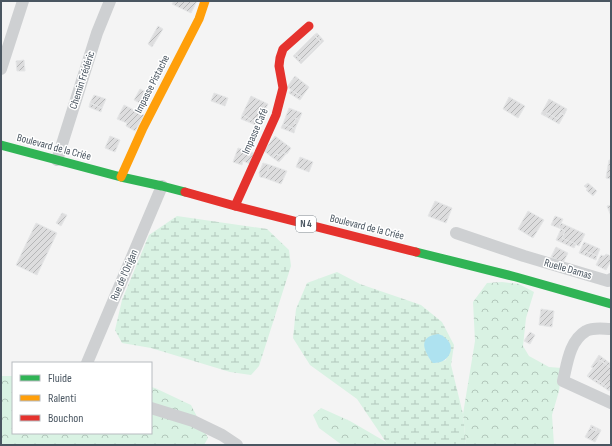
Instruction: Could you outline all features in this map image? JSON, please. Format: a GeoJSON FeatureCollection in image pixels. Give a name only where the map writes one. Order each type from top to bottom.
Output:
{"type":"FeatureCollection","features":[{"type":"Feature","properties":{"kind":"main road","name":"Impasse Pistache"},"geometry":{"type":"LineString","coordinates":[[121,178],[143,128],[199,19],[206,1]]}},
{"type":"Feature","properties":{"kind":"main road","name":"Impasse Café"},"geometry":{"type":"LineString","coordinates":[[234,206],[276,115],[283,88],[279,66],[283,50],[309,26]]}},
{"type":"Feature","properties":{"kind":"main road","name":"Boulevard de la Criée"},"geometry":{"type":"LineString","coordinates":[[1,145],[121,178],[162,186],[234,206],[516,277],[611,304]]}},
{"type":"Feature","properties":{"kind":"street"},"geometry":{"type":"LineString","coordinates":[[1,69],[23,1]]}},
{"type":"Feature","properties":{"kind":"street","name":"Chemin Frédéric"},"geometry":{"type":"LineString","coordinates":[[57,160],[97,33],[110,1]]}},
{"type":"Feature","properties":{"kind":"street","name":"Rue de l'Origan"},"geometry":{"type":"LineString","coordinates":[[86,362],[162,186]]}},
{"type":"Feature","properties":{"kind":"street","name":"Ruelle Damas"},"geometry":{"type":"LineString","coordinates":[[456,233],[524,256],[608,280],[611,279]]}},
{"type":"Feature","properties":{"kind":"street"},"geometry":{"type":"LineString","coordinates":[[516,277],[524,256]]}},
{"type":"Feature","properties":{"kind":"street"},"geometry":{"type":"LineString","coordinates":[[611,328],[586,331],[579,338],[570,353],[563,382],[611,403]]}},
{"type":"Feature","properties":{"kind":"street"},"geometry":{"type":"LineString","coordinates":[[152,408],[193,421],[237,445]]}},
{"type":"Feature","properties":{"kind":"green space"},"geometry":{"type":"Polygon","coordinates":[[[177,216],[267,229],[289,250],[291,266],[259,366],[251,375],[230,372],[151,348],[122,343],[115,330],[122,300],[149,235],[177,216]]]}},
{"type":"Feature","properties":{"kind":"green space"},"geometry":{"type":"Polygon","coordinates":[[[337,272],[360,284],[421,305],[442,322],[454,345],[451,365],[463,414],[466,445],[388,445],[357,399],[310,365],[293,338],[296,309],[307,283],[337,272]],[[447,340],[425,348],[430,360],[436,363],[446,360],[449,342],[447,340]]]}},
{"type":"Feature","properties":{"kind":"green space"},"geometry":{"type":"Polygon","coordinates":[[[502,282],[519,284],[534,292],[526,318],[523,346],[529,356],[549,367],[562,368],[559,391],[552,415],[554,445],[466,445],[463,414],[475,341],[473,302],[487,283],[502,282]]]}},
{"type":"Feature","properties":{"kind":"green space"},"geometry":{"type":"Polygon","coordinates":[[[1,376],[12,376],[12,434],[152,434],[152,387],[191,405],[208,438],[204,445],[1,445],[1,376]]]}},
{"type":"Feature","properties":{"kind":"green space"},"geometry":{"type":"Polygon","coordinates":[[[321,408],[350,421],[386,442],[388,445],[342,445],[319,428],[313,415],[321,408]]]}},
{"type":"Feature","properties":{"kind":"water"},"geometry":{"type":"Polygon","coordinates":[[[438,334],[443,336],[448,341],[451,349],[447,358],[439,363],[433,363],[425,350],[424,343],[430,336],[438,334]]]}},
{"type":"Feature","properties":{"kind":"building"},"geometry":{"type":"Polygon","coordinates":[[[174,1],[197,1],[191,13],[172,4],[174,1]]]}},
{"type":"Feature","properties":{"kind":"building"},"geometry":{"type":"Polygon","coordinates":[[[158,26],[163,29],[152,47],[148,44],[158,26]]]}},
{"type":"Feature","properties":{"kind":"building"},"geometry":{"type":"Polygon","coordinates":[[[317,33],[324,41],[301,64],[293,56],[295,54],[302,60],[321,42],[314,35],[317,33]]]}},
{"type":"Feature","properties":{"kind":"building"},"geometry":{"type":"Polygon","coordinates":[[[314,35],[321,42],[302,60],[295,54],[314,35]]]}},
{"type":"Feature","properties":{"kind":"building"},"geometry":{"type":"Polygon","coordinates":[[[24,60],[25,71],[17,71],[16,61],[24,60]]]}},
{"type":"Feature","properties":{"kind":"building"},"geometry":{"type":"Polygon","coordinates":[[[295,76],[309,87],[302,97],[287,87],[295,76]]]}},
{"type":"Feature","properties":{"kind":"building"},"geometry":{"type":"Polygon","coordinates":[[[140,89],[148,93],[142,104],[134,100],[140,89]]]}},
{"type":"Feature","properties":{"kind":"building"},"geometry":{"type":"Polygon","coordinates":[[[291,90],[302,97],[300,100],[289,93],[291,90]]]}},
{"type":"Feature","properties":{"kind":"building"},"geometry":{"type":"Polygon","coordinates":[[[214,93],[228,98],[225,106],[211,101],[214,93]]]}},
{"type":"Feature","properties":{"kind":"building"},"geometry":{"type":"Polygon","coordinates":[[[94,95],[106,99],[102,108],[90,103],[94,95]]]}},
{"type":"Feature","properties":{"kind":"building"},"geometry":{"type":"Polygon","coordinates":[[[251,96],[268,104],[261,119],[258,118],[256,122],[242,115],[251,96]]]}},
{"type":"Feature","properties":{"kind":"building"},"geometry":{"type":"Polygon","coordinates":[[[509,97],[525,106],[518,118],[503,109],[509,97]]]}},
{"type":"Feature","properties":{"kind":"building"},"geometry":{"type":"Polygon","coordinates":[[[549,99],[567,109],[564,115],[561,113],[558,119],[547,113],[545,116],[541,114],[549,99]]]}},
{"type":"Feature","properties":{"kind":"building"},"geometry":{"type":"Polygon","coordinates":[[[90,103],[102,108],[101,112],[89,107],[90,103]]]}},
{"type":"Feature","properties":{"kind":"building"},"geometry":{"type":"Polygon","coordinates":[[[124,105],[144,115],[135,131],[126,126],[127,123],[117,119],[124,105]]]}},
{"type":"Feature","properties":{"kind":"building"},"geometry":{"type":"Polygon","coordinates":[[[289,108],[302,113],[299,120],[296,118],[294,123],[297,124],[295,129],[283,124],[289,108]]]}},
{"type":"Feature","properties":{"kind":"building"},"geometry":{"type":"Polygon","coordinates":[[[547,113],[558,119],[561,113],[564,115],[559,124],[545,116],[547,113]]]}},
{"type":"Feature","properties":{"kind":"building"},"geometry":{"type":"Polygon","coordinates":[[[242,115],[256,122],[258,118],[261,119],[258,126],[241,119],[242,115]]]}},
{"type":"Feature","properties":{"kind":"building"},"geometry":{"type":"Polygon","coordinates":[[[296,118],[299,120],[297,124],[294,123],[296,118]]]}},
{"type":"Feature","properties":{"kind":"building"},"geometry":{"type":"Polygon","coordinates":[[[283,124],[295,129],[294,133],[281,128],[283,124]]]}},
{"type":"Feature","properties":{"kind":"building"},"geometry":{"type":"Polygon","coordinates":[[[110,136],[120,140],[115,152],[105,148],[110,136]]]}},
{"type":"Feature","properties":{"kind":"building"},"geometry":{"type":"Polygon","coordinates":[[[275,136],[291,148],[287,154],[283,152],[280,156],[276,154],[273,158],[264,151],[275,136]]]}},
{"type":"Feature","properties":{"kind":"building"},"geometry":{"type":"Polygon","coordinates":[[[238,148],[254,153],[250,164],[243,161],[242,165],[233,162],[238,148]]]}},
{"type":"Feature","properties":{"kind":"building"},"geometry":{"type":"Polygon","coordinates":[[[283,152],[286,154],[279,162],[273,158],[276,154],[280,156],[283,152]]]}},
{"type":"Feature","properties":{"kind":"building"},"geometry":{"type":"Polygon","coordinates":[[[300,157],[313,162],[309,172],[296,167],[300,157]]]}},
{"type":"Feature","properties":{"kind":"building"},"geometry":{"type":"Polygon","coordinates":[[[609,160],[611,160],[611,179],[606,178],[609,160]]]}},
{"type":"Feature","properties":{"kind":"building"},"geometry":{"type":"Polygon","coordinates":[[[263,163],[270,165],[265,178],[260,177],[259,173],[263,163]]]}},
{"type":"Feature","properties":{"kind":"building"},"geometry":{"type":"Polygon","coordinates":[[[270,165],[287,171],[281,184],[265,178],[270,165]]]}},
{"type":"Feature","properties":{"kind":"building"},"geometry":{"type":"Polygon","coordinates":[[[588,183],[597,191],[593,196],[584,186],[588,183]]]}},
{"type":"Feature","properties":{"kind":"building"},"geometry":{"type":"Polygon","coordinates":[[[435,201],[452,208],[446,223],[428,216],[435,201]]]}},
{"type":"Feature","properties":{"kind":"building"},"geometry":{"type":"Polygon","coordinates":[[[611,205],[611,216],[607,206],[611,205]]]}},
{"type":"Feature","properties":{"kind":"building"},"geometry":{"type":"Polygon","coordinates":[[[528,211],[544,220],[533,238],[518,229],[528,211]]]}},
{"type":"Feature","properties":{"kind":"building"},"geometry":{"type":"Polygon","coordinates":[[[62,213],[67,215],[61,226],[56,223],[62,213]]]}},
{"type":"Feature","properties":{"kind":"building"},"geometry":{"type":"Polygon","coordinates":[[[555,216],[563,219],[559,228],[551,225],[555,216]]]}},
{"type":"Feature","properties":{"kind":"building"},"geometry":{"type":"Polygon","coordinates":[[[36,223],[57,233],[37,275],[16,265],[36,223]]]}},
{"type":"Feature","properties":{"kind":"building"},"geometry":{"type":"Polygon","coordinates":[[[561,223],[585,234],[579,246],[562,238],[565,231],[559,228],[561,223]]]}},
{"type":"Feature","properties":{"kind":"building"},"geometry":{"type":"Polygon","coordinates":[[[561,229],[565,231],[562,238],[576,244],[574,248],[556,240],[561,229]]]}},
{"type":"Feature","properties":{"kind":"building"},"geometry":{"type":"Polygon","coordinates":[[[584,242],[600,249],[597,256],[585,251],[584,255],[579,253],[584,242]]]}},
{"type":"Feature","properties":{"kind":"building"},"geometry":{"type":"Polygon","coordinates":[[[556,247],[568,253],[563,263],[551,257],[556,247]]]}},
{"type":"Feature","properties":{"kind":"building"},"geometry":{"type":"Polygon","coordinates":[[[585,251],[597,256],[596,260],[584,255],[585,251]]]}},
{"type":"Feature","properties":{"kind":"building"},"geometry":{"type":"Polygon","coordinates":[[[606,254],[611,256],[611,261],[606,270],[596,265],[601,255],[604,256],[606,254]]]}},
{"type":"Feature","properties":{"kind":"building"},"geometry":{"type":"Polygon","coordinates":[[[541,309],[554,311],[552,327],[539,325],[541,309]]]}},
{"type":"Feature","properties":{"kind":"building"},"geometry":{"type":"Polygon","coordinates":[[[530,332],[535,335],[530,344],[524,341],[530,332]]]}},
{"type":"Feature","properties":{"kind":"building"},"geometry":{"type":"Polygon","coordinates":[[[599,355],[611,364],[611,368],[600,360],[588,377],[587,376],[593,368],[591,367],[599,355]]]}},
{"type":"Feature","properties":{"kind":"building"},"geometry":{"type":"Polygon","coordinates":[[[600,360],[611,368],[611,387],[609,391],[605,388],[606,386],[595,379],[594,381],[588,377],[600,360]]]}},
{"type":"Feature","properties":{"kind":"building"},"geometry":{"type":"Polygon","coordinates":[[[595,379],[606,386],[605,388],[594,381],[595,379]]]}},
{"type":"Feature","properties":{"kind":"building"},"geometry":{"type":"Polygon","coordinates":[[[591,425],[597,428],[596,431],[590,428],[591,425]]]}},
{"type":"Feature","properties":{"kind":"building"},"geometry":{"type":"Polygon","coordinates":[[[590,428],[596,431],[597,428],[601,430],[595,442],[585,437],[590,428]]]}},
{"type":"Feature","properties":{"kind":"traffic: fast"},"geometry":{"type":"LineString","coordinates":[[1,145],[121,177],[185,192]]}},
{"type":"Feature","properties":{"kind":"traffic: fast"},"geometry":{"type":"LineString","coordinates":[[416,252],[516,277],[611,304]]}},
{"type":"Feature","properties":{"kind":"traffic: slow"},"geometry":{"type":"LineString","coordinates":[[121,177],[143,128],[199,19],[205,1]]}},
{"type":"Feature","properties":{"kind":"traffic: jam"},"geometry":{"type":"LineString","coordinates":[[235,206],[276,115],[283,88],[279,66],[283,49],[309,26]]}},
{"type":"Feature","properties":{"kind":"traffic: jam"},"geometry":{"type":"LineString","coordinates":[[185,192],[416,252]]}}]}
